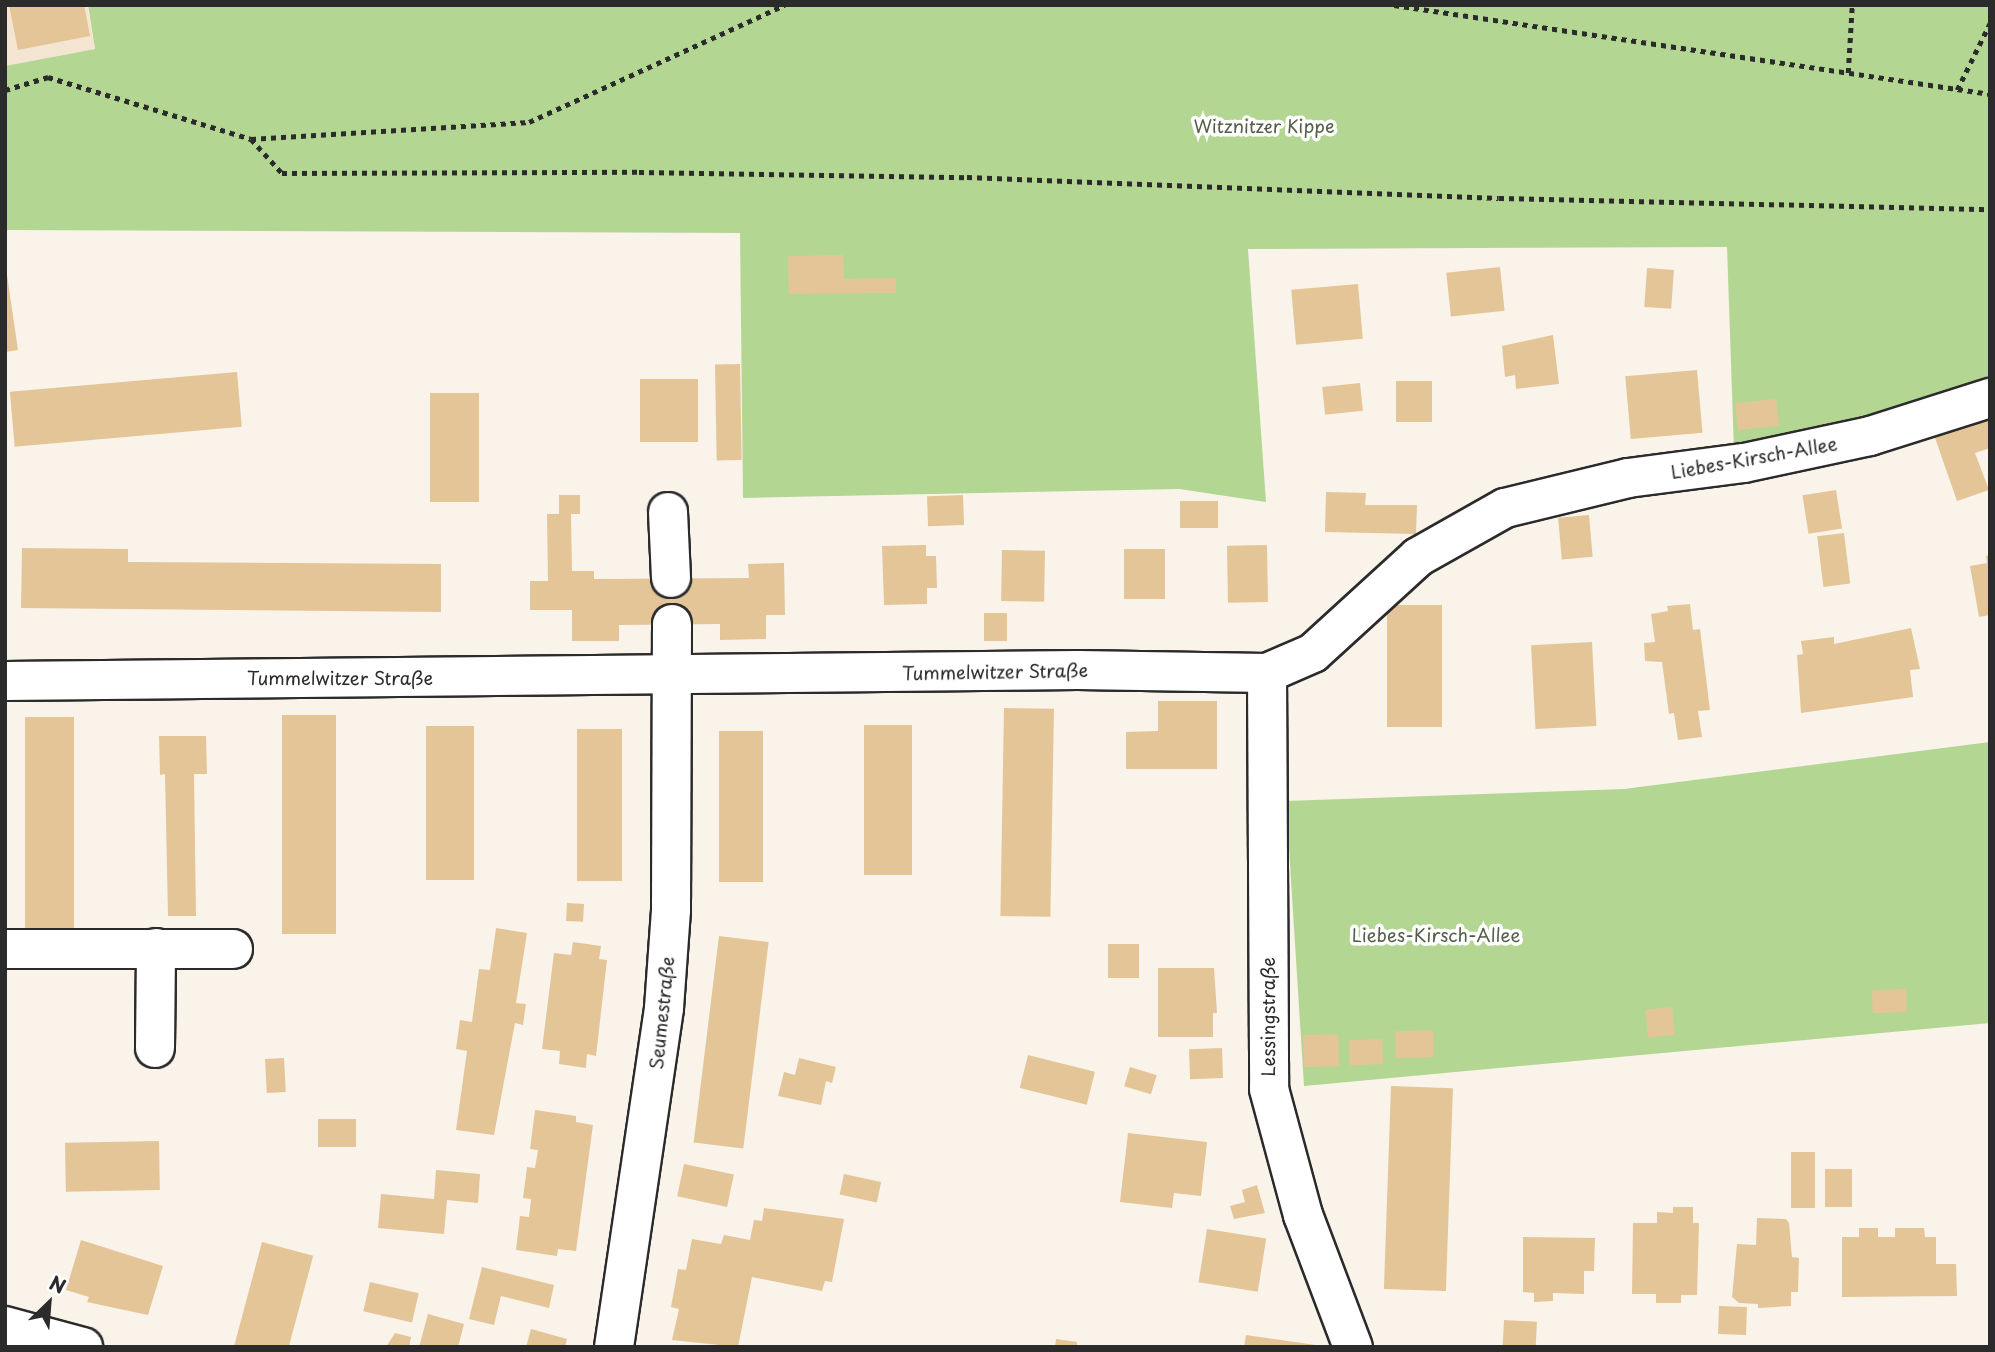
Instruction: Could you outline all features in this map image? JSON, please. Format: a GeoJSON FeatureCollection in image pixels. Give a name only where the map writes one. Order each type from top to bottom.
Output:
{"type":"FeatureCollection","features":[{"type":"Feature","properties":{"kind":"street","name":"Liebes-Kirsch-Allee"},"geometry":{"type":"LineString","coordinates":[[1313,653],[1418,557],[1505,508],[1628,478],[1744,463],[1870,436],[1990,397]]}},
{"type":"Feature","properties":{"kind":"street"},"geometry":{"type":"LineString","coordinates":[[668,512],[671,578]]}},
{"type":"Feature","properties":{"kind":"street"},"geometry":{"type":"LineString","coordinates":[[672,624],[674,676]]}},
{"type":"Feature","properties":{"kind":"street","name":"Tummelwitzer Straße"},"geometry":{"type":"LineString","coordinates":[[5,681],[1078,670],[1268,673],[1313,653]]}},
{"type":"Feature","properties":{"kind":"street","name":"Lessingstraße"},"geometry":{"type":"LineString","coordinates":[[1268,673],[1269,1089],[1303,1214],[1353,1347]]}},
{"type":"Feature","properties":{"kind":"street","name":"Seumestraße"},"geometry":{"type":"LineString","coordinates":[[614,1347],[664,1008],[671,910],[674,676]]}},
{"type":"Feature","properties":{"kind":"street"},"geometry":{"type":"LineString","coordinates":[[155,1048],[156,948]]}},
{"type":"Feature","properties":{"kind":"street"},"geometry":{"type":"LineString","coordinates":[[5,949],[233,948]]}},
{"type":"Feature","properties":{"kind":"street"},"geometry":{"type":"LineString","coordinates":[[5,1326],[83,1347]]}},
{"type":"Feature","properties":{"kind":"path"},"geometry":{"type":"LineString","coordinates":[[5,90],[48,77],[251,139],[529,122],[784,5]]}},
{"type":"Feature","properties":{"kind":"path"},"geometry":{"type":"LineString","coordinates":[[1394,5],[1990,93]]}},
{"type":"Feature","properties":{"kind":"path"},"geometry":{"type":"LineString","coordinates":[[1848,73],[1853,5]]}},
{"type":"Feature","properties":{"kind":"path"},"geometry":{"type":"LineString","coordinates":[[1957,90],[1990,23]]}},
{"type":"Feature","properties":{"kind":"path"},"geometry":{"type":"LineString","coordinates":[[251,139],[282,173],[639,172],[953,177],[1499,198],[1990,209]]}},
{"type":"Feature","properties":{"kind":"shaded area"},"geometry":{"type":"Polygon","coordinates":[[[5,5],[87,5],[95,49],[5,66],[5,5]]]}},
{"type":"Feature","properties":{"kind":"green space","name":"Witznitzer Kippe"},"geometry":{"type":"Polygon","coordinates":[[[88,5],[1990,5],[1990,379],[1909,407],[1734,451],[1727,247],[1248,249],[1266,502],[1179,489],[743,498],[740,233],[5,230],[5,66],[95,49],[88,5]]]}},
{"type":"Feature","properties":{"kind":"green space","name":"Liebes-Kirsch-Allee"},"geometry":{"type":"Polygon","coordinates":[[[1990,742],[1990,1023],[1304,1086],[1286,801],[1624,789],[1990,742]]]}},
{"type":"Feature","properties":{"kind":"building"},"geometry":{"type":"Polygon","coordinates":[[[9,5],[84,5],[90,36],[18,50],[9,5]]]}},
{"type":"Feature","properties":{"kind":"building"},"geometry":{"type":"Polygon","coordinates":[[[843,255],[844,279],[896,278],[896,293],[789,294],[788,256],[843,255]]]}},
{"type":"Feature","properties":{"kind":"building"},"geometry":{"type":"Polygon","coordinates":[[[5,261],[18,350],[5,352],[5,261]]]}},
{"type":"Feature","properties":{"kind":"building"},"geometry":{"type":"Polygon","coordinates":[[[1500,267],[1505,311],[1451,316],[1446,273],[1500,267]]]}},
{"type":"Feature","properties":{"kind":"building"},"geometry":{"type":"Polygon","coordinates":[[[1647,268],[1674,270],[1671,309],[1644,307],[1647,268]]]}},
{"type":"Feature","properties":{"kind":"building"},"geometry":{"type":"Polygon","coordinates":[[[1358,284],[1363,339],[1296,345],[1291,290],[1358,284]]]}},
{"type":"Feature","properties":{"kind":"building"},"geometry":{"type":"Polygon","coordinates":[[[1553,335],[1559,384],[1516,389],[1515,375],[1505,377],[1502,346],[1553,335]]]}},
{"type":"Feature","properties":{"kind":"building"},"geometry":{"type":"Polygon","coordinates":[[[715,364],[740,364],[742,460],[717,460],[715,364]]]}},
{"type":"Feature","properties":{"kind":"building"},"geometry":{"type":"Polygon","coordinates":[[[1697,370],[1702,433],[1631,439],[1625,376],[1697,370]]]}},
{"type":"Feature","properties":{"kind":"building"},"geometry":{"type":"Polygon","coordinates":[[[237,372],[242,427],[15,447],[10,392],[237,372]]]}},
{"type":"Feature","properties":{"kind":"building"},"geometry":{"type":"Polygon","coordinates":[[[640,379],[698,379],[698,442],[640,442],[640,379]]]}},
{"type":"Feature","properties":{"kind":"building"},"geometry":{"type":"Polygon","coordinates":[[[1396,381],[1432,381],[1432,422],[1396,422],[1396,381]]]}},
{"type":"Feature","properties":{"kind":"building"},"geometry":{"type":"Polygon","coordinates":[[[1360,383],[1363,411],[1325,415],[1322,387],[1360,383]]]}},
{"type":"Feature","properties":{"kind":"building"},"geometry":{"type":"Polygon","coordinates":[[[430,393],[479,393],[479,502],[430,502],[430,393]]]}},
{"type":"Feature","properties":{"kind":"building"},"geometry":{"type":"Polygon","coordinates":[[[1776,399],[1779,426],[1738,430],[1735,403],[1776,399]]]}},
{"type":"Feature","properties":{"kind":"building"},"geometry":{"type":"Polygon","coordinates":[[[1990,415],[1990,448],[1975,453],[1989,490],[1957,501],[1934,435],[1990,415]]]}},
{"type":"Feature","properties":{"kind":"building"},"geometry":{"type":"Polygon","coordinates":[[[1836,490],[1842,529],[1809,534],[1802,495],[1836,490]]]}},
{"type":"Feature","properties":{"kind":"building"},"geometry":{"type":"Polygon","coordinates":[[[1326,492],[1366,493],[1365,505],[1417,505],[1416,534],[1325,532],[1326,492]]]}},
{"type":"Feature","properties":{"kind":"building"},"geometry":{"type":"Polygon","coordinates":[[[559,495],[580,495],[580,514],[571,514],[572,571],[594,571],[594,579],[749,578],[748,564],[784,563],[785,615],[766,615],[766,639],[720,640],[720,624],[619,625],[619,641],[572,641],[572,610],[530,610],[530,581],[548,581],[547,514],[559,514],[559,495]]]}},
{"type":"Feature","properties":{"kind":"building"},"geometry":{"type":"Polygon","coordinates":[[[963,495],[964,525],[928,526],[927,496],[963,495]]]}},
{"type":"Feature","properties":{"kind":"building"},"geometry":{"type":"Polygon","coordinates":[[[1180,501],[1218,501],[1218,528],[1180,528],[1180,501]]]}},
{"type":"Feature","properties":{"kind":"building"},"geometry":{"type":"Polygon","coordinates":[[[1589,515],[1593,557],[1562,560],[1558,518],[1589,515]]]}},
{"type":"Feature","properties":{"kind":"building"},"geometry":{"type":"Polygon","coordinates":[[[1844,533],[1850,584],[1823,587],[1817,536],[1844,533]]]}},
{"type":"Feature","properties":{"kind":"building"},"geometry":{"type":"Polygon","coordinates":[[[926,545],[926,556],[936,556],[937,588],[927,588],[927,604],[884,605],[882,546],[926,545]]]}},
{"type":"Feature","properties":{"kind":"building"},"geometry":{"type":"Polygon","coordinates":[[[1267,545],[1268,602],[1228,603],[1227,546],[1267,545]]]}},
{"type":"Feature","properties":{"kind":"building"},"geometry":{"type":"Polygon","coordinates":[[[22,548],[128,549],[128,562],[441,564],[441,612],[21,608],[22,548]]]}},
{"type":"Feature","properties":{"kind":"building"},"geometry":{"type":"Polygon","coordinates":[[[1124,549],[1165,549],[1165,599],[1124,599],[1124,549]]]}},
{"type":"Feature","properties":{"kind":"building"},"geometry":{"type":"Polygon","coordinates":[[[1002,550],[1045,551],[1044,602],[1001,601],[1002,550]]]}},
{"type":"Feature","properties":{"kind":"building"},"geometry":{"type":"Polygon","coordinates":[[[1990,555],[1990,615],[1979,617],[1970,566],[1987,563],[1986,556],[1990,555]]]}},
{"type":"Feature","properties":{"kind":"building"},"geometry":{"type":"Polygon","coordinates":[[[1690,604],[1693,630],[1700,629],[1710,710],[1698,711],[1702,737],[1678,740],[1674,713],[1669,714],[1662,662],[1645,661],[1644,643],[1655,642],[1651,614],[1668,611],[1667,606],[1690,604]]]}},
{"type":"Feature","properties":{"kind":"building"},"geometry":{"type":"Polygon","coordinates":[[[1387,605],[1442,605],[1442,727],[1387,727],[1387,605]]]}},
{"type":"Feature","properties":{"kind":"building"},"geometry":{"type":"Polygon","coordinates":[[[984,613],[1007,613],[1007,641],[984,641],[984,613]]]}},
{"type":"Feature","properties":{"kind":"building"},"geometry":{"type":"Polygon","coordinates":[[[1911,628],[1920,669],[1910,670],[1913,697],[1801,713],[1797,655],[1803,654],[1801,641],[1834,637],[1834,644],[1911,628]]]}},
{"type":"Feature","properties":{"kind":"building"},"geometry":{"type":"Polygon","coordinates":[[[1592,642],[1596,726],[1535,729],[1531,645],[1592,642]]]}},
{"type":"Feature","properties":{"kind":"building"},"geometry":{"type":"Polygon","coordinates":[[[1158,701],[1217,701],[1217,769],[1126,769],[1126,732],[1158,731],[1158,701]]]}},
{"type":"Feature","properties":{"kind":"building"},"geometry":{"type":"Polygon","coordinates":[[[1004,708],[1054,709],[1050,917],[1000,916],[1004,708]]]}},
{"type":"Feature","properties":{"kind":"building"},"geometry":{"type":"Polygon","coordinates":[[[282,715],[336,715],[336,934],[282,934],[282,715]]]}},
{"type":"Feature","properties":{"kind":"building"},"geometry":{"type":"Polygon","coordinates":[[[25,717],[74,717],[74,938],[25,938],[25,717]]]}},
{"type":"Feature","properties":{"kind":"building"},"geometry":{"type":"Polygon","coordinates":[[[864,725],[912,725],[912,875],[864,875],[864,725]]]}},
{"type":"Feature","properties":{"kind":"building"},"geometry":{"type":"Polygon","coordinates":[[[426,726],[474,726],[474,880],[426,880],[426,726]]]}},
{"type":"Feature","properties":{"kind":"building"},"geometry":{"type":"Polygon","coordinates":[[[577,729],[622,729],[622,881],[577,881],[577,729]]]}},
{"type":"Feature","properties":{"kind":"building"},"geometry":{"type":"Polygon","coordinates":[[[719,731],[763,731],[763,882],[719,882],[719,731]]]}},
{"type":"Feature","properties":{"kind":"building"},"geometry":{"type":"Polygon","coordinates":[[[159,736],[206,736],[207,774],[194,774],[196,916],[168,916],[165,774],[160,775],[159,736]]]}},
{"type":"Feature","properties":{"kind":"building"},"geometry":{"type":"Polygon","coordinates":[[[567,903],[584,904],[583,922],[566,921],[567,903]]]}},
{"type":"Feature","properties":{"kind":"building"},"geometry":{"type":"Polygon","coordinates":[[[496,928],[527,933],[516,1003],[526,1004],[523,1025],[515,1023],[494,1135],[456,1130],[467,1051],[456,1049],[460,1020],[472,1022],[479,969],[490,970],[496,928]]]}},
{"type":"Feature","properties":{"kind":"building"},"geometry":{"type":"Polygon","coordinates":[[[719,936],[769,942],[743,1149],[694,1142],[719,936]]]}},
{"type":"Feature","properties":{"kind":"building"},"geometry":{"type":"Polygon","coordinates":[[[573,942],[601,946],[599,959],[607,960],[596,1056],[587,1054],[586,1068],[559,1064],[560,1051],[542,1049],[554,953],[571,955],[573,942]]]}},
{"type":"Feature","properties":{"kind":"building"},"geometry":{"type":"Polygon","coordinates":[[[1108,944],[1139,944],[1139,978],[1108,978],[1108,944]]]}},
{"type":"Feature","properties":{"kind":"building"},"geometry":{"type":"Polygon","coordinates":[[[1158,968],[1214,968],[1217,1013],[1213,1013],[1213,1037],[1158,1037],[1158,968]]]}},
{"type":"Feature","properties":{"kind":"building"},"geometry":{"type":"Polygon","coordinates":[[[1906,989],[1907,1012],[1873,1013],[1872,990],[1906,989]]]}},
{"type":"Feature","properties":{"kind":"building"},"geometry":{"type":"Polygon","coordinates":[[[1672,1007],[1675,1035],[1648,1038],[1645,1010],[1672,1007]]]}},
{"type":"Feature","properties":{"kind":"building"},"geometry":{"type":"Polygon","coordinates":[[[1433,1030],[1434,1057],[1396,1058],[1395,1031],[1433,1030]]]}},
{"type":"Feature","properties":{"kind":"building"},"geometry":{"type":"Polygon","coordinates":[[[1338,1034],[1339,1066],[1304,1067],[1303,1035],[1338,1034]]]}},
{"type":"Feature","properties":{"kind":"building"},"geometry":{"type":"Polygon","coordinates":[[[1382,1039],[1383,1064],[1350,1065],[1349,1040],[1382,1039]]]}},
{"type":"Feature","properties":{"kind":"building"},"geometry":{"type":"Polygon","coordinates":[[[1222,1048],[1223,1078],[1190,1079],[1189,1049],[1222,1048]]]}},
{"type":"Feature","properties":{"kind":"building"},"geometry":{"type":"Polygon","coordinates":[[[1028,1055],[1095,1072],[1087,1105],[1020,1088],[1028,1055]]]}},
{"type":"Feature","properties":{"kind":"building"},"geometry":{"type":"Polygon","coordinates":[[[284,1058],[286,1092],[267,1093],[265,1059],[284,1058]]]}},
{"type":"Feature","properties":{"kind":"building"},"geometry":{"type":"Polygon","coordinates":[[[799,1058],[836,1067],[832,1083],[826,1081],[821,1105],[778,1096],[784,1072],[795,1075],[799,1058]]]}},
{"type":"Feature","properties":{"kind":"building"},"geometry":{"type":"Polygon","coordinates":[[[1130,1067],[1157,1075],[1151,1094],[1124,1086],[1130,1067]]]}},
{"type":"Feature","properties":{"kind":"building"},"geometry":{"type":"Polygon","coordinates":[[[1391,1086],[1453,1088],[1446,1291],[1384,1289],[1391,1086]]]}},
{"type":"Feature","properties":{"kind":"building"},"geometry":{"type":"Polygon","coordinates":[[[535,1110],[576,1116],[576,1122],[593,1125],[576,1251],[558,1249],[557,1256],[516,1250],[520,1216],[529,1217],[531,1199],[523,1198],[527,1167],[535,1168],[538,1150],[530,1149],[535,1110]]]}},
{"type":"Feature","properties":{"kind":"building"},"geometry":{"type":"Polygon","coordinates":[[[318,1119],[356,1119],[356,1147],[318,1147],[318,1119]]]}},
{"type":"Feature","properties":{"kind":"building"},"geometry":{"type":"Polygon","coordinates":[[[1128,1133],[1207,1142],[1201,1196],[1174,1193],[1172,1208],[1120,1202],[1128,1133]]]}},
{"type":"Feature","properties":{"kind":"building"},"geometry":{"type":"Polygon","coordinates":[[[159,1141],[160,1190],[66,1192],[65,1143],[159,1141]]]}},
{"type":"Feature","properties":{"kind":"building"},"geometry":{"type":"Polygon","coordinates":[[[1791,1152],[1815,1152],[1815,1208],[1791,1208],[1791,1152]]]}},
{"type":"Feature","properties":{"kind":"building"},"geometry":{"type":"Polygon","coordinates":[[[684,1164],[734,1175],[727,1207],[677,1196],[684,1164]]]}},
{"type":"Feature","properties":{"kind":"building"},"geometry":{"type":"Polygon","coordinates":[[[1825,1169],[1852,1169],[1852,1207],[1825,1207],[1825,1169]]]}},
{"type":"Feature","properties":{"kind":"building"},"geometry":{"type":"Polygon","coordinates":[[[436,1170],[480,1174],[478,1203],[447,1200],[444,1234],[378,1228],[381,1194],[434,1199],[436,1170]]]}},
{"type":"Feature","properties":{"kind":"building"},"geometry":{"type":"Polygon","coordinates":[[[844,1174],[881,1182],[877,1202],[840,1195],[844,1174]]]}},
{"type":"Feature","properties":{"kind":"building"},"geometry":{"type":"Polygon","coordinates":[[[1257,1185],[1265,1213],[1234,1219],[1230,1206],[1245,1202],[1242,1190],[1257,1185]]]}},
{"type":"Feature","properties":{"kind":"building"},"geometry":{"type":"Polygon","coordinates":[[[1673,1207],[1693,1207],[1693,1223],[1699,1223],[1697,1295],[1681,1295],[1681,1303],[1656,1303],[1656,1294],[1632,1294],[1633,1223],[1657,1223],[1657,1212],[1673,1213],[1673,1207]]]}},
{"type":"Feature","properties":{"kind":"building"},"geometry":{"type":"Polygon","coordinates":[[[764,1208],[844,1219],[832,1282],[825,1281],[822,1291],[752,1277],[738,1347],[672,1340],[679,1309],[671,1307],[678,1269],[686,1270],[692,1239],[721,1244],[724,1235],[750,1240],[754,1220],[762,1221],[764,1208]]]}},
{"type":"Feature","properties":{"kind":"building"},"geometry":{"type":"Polygon","coordinates":[[[1757,1218],[1786,1219],[1789,1223],[1792,1257],[1799,1258],[1798,1292],[1791,1292],[1791,1306],[1758,1308],[1758,1304],[1739,1303],[1732,1297],[1737,1244],[1756,1245],[1757,1218]]]}},
{"type":"Feature","properties":{"kind":"building"},"geometry":{"type":"Polygon","coordinates":[[[1859,1228],[1878,1228],[1878,1237],[1895,1237],[1895,1228],[1924,1228],[1925,1237],[1936,1237],[1936,1264],[1956,1264],[1957,1296],[1842,1297],[1842,1237],[1859,1237],[1859,1228]]]}},
{"type":"Feature","properties":{"kind":"building"},"geometry":{"type":"Polygon","coordinates":[[[1207,1229],[1266,1238],[1258,1292],[1199,1282],[1207,1229]]]}},
{"type":"Feature","properties":{"kind":"building"},"geometry":{"type":"Polygon","coordinates":[[[1523,1237],[1595,1238],[1594,1271],[1584,1271],[1584,1294],[1553,1293],[1553,1301],[1534,1302],[1534,1293],[1523,1292],[1523,1237]]]}},
{"type":"Feature","properties":{"kind":"building"},"geometry":{"type":"Polygon","coordinates":[[[81,1240],[163,1266],[148,1315],[87,1302],[89,1297],[66,1290],[81,1240]]]}},
{"type":"Feature","properties":{"kind":"building"},"geometry":{"type":"Polygon","coordinates":[[[262,1242],[313,1256],[289,1347],[234,1347],[262,1242]]]}},
{"type":"Feature","properties":{"kind":"building"},"geometry":{"type":"Polygon","coordinates":[[[482,1267],[554,1285],[549,1308],[501,1296],[494,1325],[469,1319],[482,1267]]]}},
{"type":"Feature","properties":{"kind":"building"},"geometry":{"type":"Polygon","coordinates":[[[370,1282],[419,1293],[412,1322],[363,1311],[370,1282]]]}},
{"type":"Feature","properties":{"kind":"building"},"geometry":{"type":"Polygon","coordinates":[[[1719,1306],[1747,1307],[1746,1335],[1718,1334],[1719,1306]]]}},
{"type":"Feature","properties":{"kind":"building"},"geometry":{"type":"Polygon","coordinates":[[[428,1314],[464,1324],[458,1347],[419,1347],[428,1314]]]}},
{"type":"Feature","properties":{"kind":"building"},"geometry":{"type":"Polygon","coordinates":[[[1504,1320],[1537,1322],[1536,1347],[1503,1347],[1504,1320]]]}},
{"type":"Feature","properties":{"kind":"building"},"geometry":{"type":"Polygon","coordinates":[[[531,1329],[567,1339],[565,1347],[526,1347],[531,1329]]]}},
{"type":"Feature","properties":{"kind":"building"},"geometry":{"type":"Polygon","coordinates":[[[395,1333],[411,1337],[409,1347],[386,1347],[395,1333]]]}},
{"type":"Feature","properties":{"kind":"building"},"geometry":{"type":"Polygon","coordinates":[[[1246,1335],[1316,1345],[1316,1347],[1244,1347],[1246,1335]]]}},
{"type":"Feature","properties":{"kind":"building"},"geometry":{"type":"Polygon","coordinates":[[[1056,1339],[1077,1342],[1077,1347],[1055,1347],[1056,1339]]]}}]}
